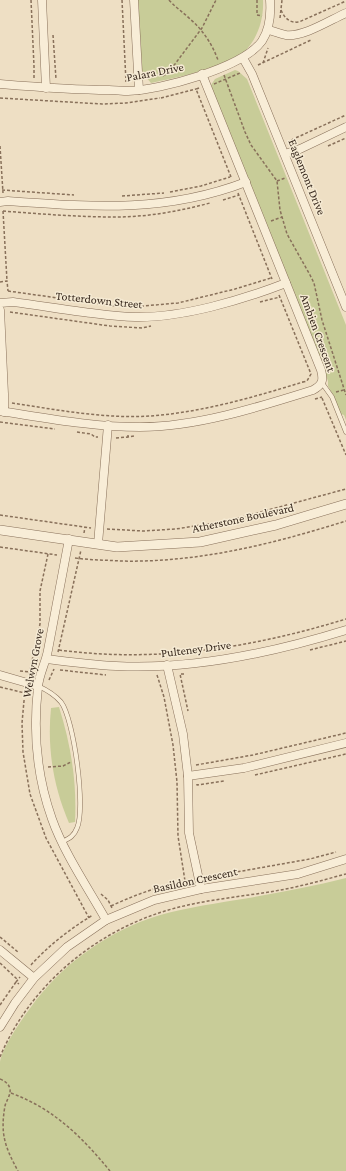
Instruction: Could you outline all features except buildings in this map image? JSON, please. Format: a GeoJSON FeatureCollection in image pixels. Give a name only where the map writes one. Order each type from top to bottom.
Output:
{"type":"FeatureCollection","features":[{"type":"Feature","properties":{"kind":"street"},"geometry":{"type":"LineString","coordinates":[[42,0],[46,84]]}},
{"type":"Feature","properties":{"kind":"street"},"geometry":{"type":"LineString","coordinates":[[134,0],[139,90]]}},
{"type":"Feature","properties":{"kind":"street","name":"Palara Drive"},"geometry":{"type":"LineString","coordinates":[[0,84],[46,84],[128,91],[176,82],[202,74],[221,68],[243,58],[259,45],[268,30],[270,19],[270,0]]}},
{"type":"Feature","properties":{"kind":"street"},"geometry":{"type":"LineString","coordinates":[[268,30],[286,35],[295,35],[308,31],[346,13]]}},
{"type":"Feature","properties":{"kind":"street","name":"Eaglemont Drive"},"geometry":{"type":"LineString","coordinates":[[243,58],[252,74],[346,307]]}},
{"type":"Feature","properties":{"kind":"street","name":"Ambien Crescent"},"geometry":{"type":"LineString","coordinates":[[2,412],[108,425],[141,427],[190,422],[269,403],[312,390],[319,387],[322,383],[323,378],[321,370],[202,74]]}},
{"type":"Feature","properties":{"kind":"street"},"geometry":{"type":"LineString","coordinates":[[285,154],[300,149],[346,127]]}},
{"type":"Feature","properties":{"kind":"street"},"geometry":{"type":"LineString","coordinates":[[1,201],[98,207],[139,206],[195,198],[246,182]]}},
{"type":"Feature","properties":{"kind":"street","name":"Totterdown Street"},"geometry":{"type":"LineString","coordinates":[[0,303],[13,302],[120,317],[164,316],[246,297],[286,283]]}},
{"type":"Feature","properties":{"kind":"street"},"geometry":{"type":"LineString","coordinates":[[0,310],[4,402],[2,412]]}},
{"type":"Feature","properties":{"kind":"street"},"geometry":{"type":"LineString","coordinates":[[98,544],[108,425]]}},
{"type":"Feature","properties":{"kind":"street","name":"Atherstone Boulevard"},"geometry":{"type":"LineString","coordinates":[[0,530],[118,547],[200,542],[276,525],[346,504]]}},
{"type":"Feature","properties":{"kind":"street","name":"Welwyn Grove"},"geometry":{"type":"LineString","coordinates":[[69,539],[47,659],[38,686],[36,748],[43,792],[52,820],[62,842],[106,920]]}},
{"type":"Feature","properties":{"kind":"street","name":"Pulteney Drive"},"geometry":{"type":"LineString","coordinates":[[47,659],[117,666],[168,665],[206,661],[269,650],[346,630]]}},
{"type":"Feature","properties":{"kind":"street"},"geometry":{"type":"LineString","coordinates":[[168,665],[183,734],[188,776],[189,833],[205,889]]}},
{"type":"Feature","properties":{"kind":"street"},"geometry":{"type":"LineString","coordinates":[[0,675],[38,686]]}},
{"type":"Feature","properties":{"kind":"street"},"geometry":{"type":"LineString","coordinates":[[188,776],[244,768],[346,743]]}},
{"type":"Feature","properties":{"kind":"street","name":"Basildon Crescent"},"geometry":{"type":"LineString","coordinates":[[0,1027],[34,978],[67,947],[106,920],[154,900],[205,889],[298,874],[346,859]]}},
{"type":"Feature","properties":{"kind":"street"},"geometry":{"type":"LineString","coordinates":[[0,950],[34,978]]}},
{"type":"Feature","properties":{"kind":"lane"},"geometry":{"type":"LineString","coordinates":[[322,383],[332,397],[346,432]]}},
{"type":"Feature","properties":{"kind":"lane"},"geometry":{"type":"LineString","coordinates":[[38,686],[45,689],[62,703],[79,772],[80,812],[78,827],[73,837],[62,842]]}},
{"type":"Feature","properties":{"kind":"path"},"geometry":{"type":"LineString","coordinates":[[31,0],[34,79],[46,84],[60,81]]}},
{"type":"Feature","properties":{"kind":"path"},"geometry":{"type":"LineString","coordinates":[[122,0],[126,82],[139,80]]}},
{"type":"Feature","properties":{"kind":"path"},"geometry":{"type":"LineString","coordinates":[[169,0],[176,8],[201,29],[209,40],[245,132],[258,155],[277,181],[280,210],[287,234],[314,283],[322,320],[346,393]]}},
{"type":"Feature","properties":{"kind":"path"},"geometry":{"type":"LineString","coordinates":[[160,78],[169,72],[201,29],[216,0]]}},
{"type":"Feature","properties":{"kind":"path"},"geometry":{"type":"LineString","coordinates":[[280,18],[282,0]]}},
{"type":"Feature","properties":{"kind":"path"},"geometry":{"type":"LineString","coordinates":[[281,10],[284,16],[289,20],[299,22],[346,1]]}},
{"type":"Feature","properties":{"kind":"path"},"geometry":{"type":"LineString","coordinates":[[53,28],[56,81]]}},
{"type":"Feature","properties":{"kind":"path"},"geometry":{"type":"LineString","coordinates":[[258,65],[311,40]]}},
{"type":"Feature","properties":{"kind":"path"},"geometry":{"type":"LineString","coordinates":[[0,98],[102,104],[126,103],[160,98]]}},
{"type":"Feature","properties":{"kind":"path"},"geometry":{"type":"LineString","coordinates":[[0,146],[1,201],[7,281]]}},
{"type":"Feature","properties":{"kind":"path"},"geometry":{"type":"LineString","coordinates":[[117,196],[167,192],[201,186],[231,177]]}},
{"type":"Feature","properties":{"kind":"path"},"geometry":{"type":"LineString","coordinates":[[2,190],[74,196]]}},
{"type":"Feature","properties":{"kind":"path"},"geometry":{"type":"LineString","coordinates":[[125,308],[178,303],[272,278]]}},
{"type":"Feature","properties":{"kind":"path"},"geometry":{"type":"LineString","coordinates":[[8,291],[118,307]]}},
{"type":"Feature","properties":{"kind":"path"},"geometry":{"type":"LineString","coordinates":[[4,402],[87,414],[150,416],[206,408],[304,382]]}},
{"type":"Feature","properties":{"kind":"path"},"geometry":{"type":"LineString","coordinates":[[0,422],[61,430]]}},
{"type":"Feature","properties":{"kind":"path"},"geometry":{"type":"LineString","coordinates":[[76,432],[91,434],[95,437],[128,437]]}},
{"type":"Feature","properties":{"kind":"path"},"geometry":{"type":"LineString","coordinates":[[0,515],[99,529],[143,531],[176,529],[227,521],[346,489]]}},
{"type":"Feature","properties":{"kind":"path"},"geometry":{"type":"LineString","coordinates":[[30,670],[40,624],[40,591],[48,554]]}},
{"type":"Feature","properties":{"kind":"path"},"geometry":{"type":"LineString","coordinates":[[59,650],[93,654],[122,655],[200,652],[268,640],[346,619]]}},
{"type":"Feature","properties":{"kind":"path"},"geometry":{"type":"LineString","coordinates":[[309,650],[346,641]]}},
{"type":"Feature","properties":{"kind":"path"},"geometry":{"type":"LineString","coordinates":[[186,674],[180,674],[189,716]]}},
{"type":"Feature","properties":{"kind":"path"},"geometry":{"type":"LineString","coordinates":[[157,675],[164,697],[173,745],[177,782],[178,836],[185,881]]}},
{"type":"Feature","properties":{"kind":"path"},"geometry":{"type":"LineString","coordinates":[[0,687],[25,693]]}},
{"type":"Feature","properties":{"kind":"path"},"geometry":{"type":"LineString","coordinates":[[39,763],[50,768],[63,766],[76,759]]}},
{"type":"Feature","properties":{"kind":"path"},"geometry":{"type":"LineString","coordinates":[[0,1057],[24,1013],[51,979],[84,951],[122,928],[164,911],[202,902],[278,890],[346,874]]}},
{"type":"Feature","properties":{"kind":"path"},"geometry":{"type":"LineString","coordinates":[[205,889],[207,877]]}},
{"type":"Feature","properties":{"kind":"path"},"geometry":{"type":"LineString","coordinates":[[0,936],[20,954]]}},
{"type":"Feature","properties":{"kind":"path"},"geometry":{"type":"LineString","coordinates":[[0,963],[18,980]]}},
{"type":"Feature","properties":{"kind":"path"},"geometry":{"type":"LineString","coordinates":[[0,1005],[16,982],[26,988]]}},
{"type":"Feature","properties":{"kind":"path"},"geometry":{"type":"LineString","coordinates":[[0,1046],[4,1048]]}},
{"type":"Feature","properties":{"kind":"path"},"geometry":{"type":"LineString","coordinates":[[0,1079],[6,1082],[10,1087],[11,1093],[5,1104],[2,1129],[6,1146],[18,1171]]}},
{"type":"Feature","properties":{"kind":"path"},"geometry":{"type":"LineString","coordinates":[[11,1093],[30,1100],[69,1127],[90,1146],[110,1171]]}},
{"type":"Feature","properties":{"kind":"green space"},"geometry":{"type":"Polygon","coordinates":[[[138,0],[263,0],[263,7],[259,28],[253,41],[238,57],[202,70],[151,83],[142,71],[138,0]]]}},
{"type":"Feature","properties":{"kind":"green space"},"geometry":{"type":"Polygon","coordinates":[[[235,70],[247,79],[346,325],[346,420],[344,415],[341,414],[328,386],[328,381],[214,95],[211,85],[215,79],[235,70]]]}},
{"type":"Feature","properties":{"kind":"green space"},"geometry":{"type":"Polygon","coordinates":[[[59,707],[67,735],[74,778],[75,822],[69,823],[63,809],[52,766],[50,737],[51,708],[59,707]]]}},
{"type":"Feature","properties":{"kind":"green space"},"geometry":{"type":"Polygon","coordinates":[[[346,878],[346,1171],[0,1171],[0,1062],[4,1049],[42,992],[68,966],[83,954],[114,934],[148,919],[192,908],[278,893],[346,878]]]}}]}
